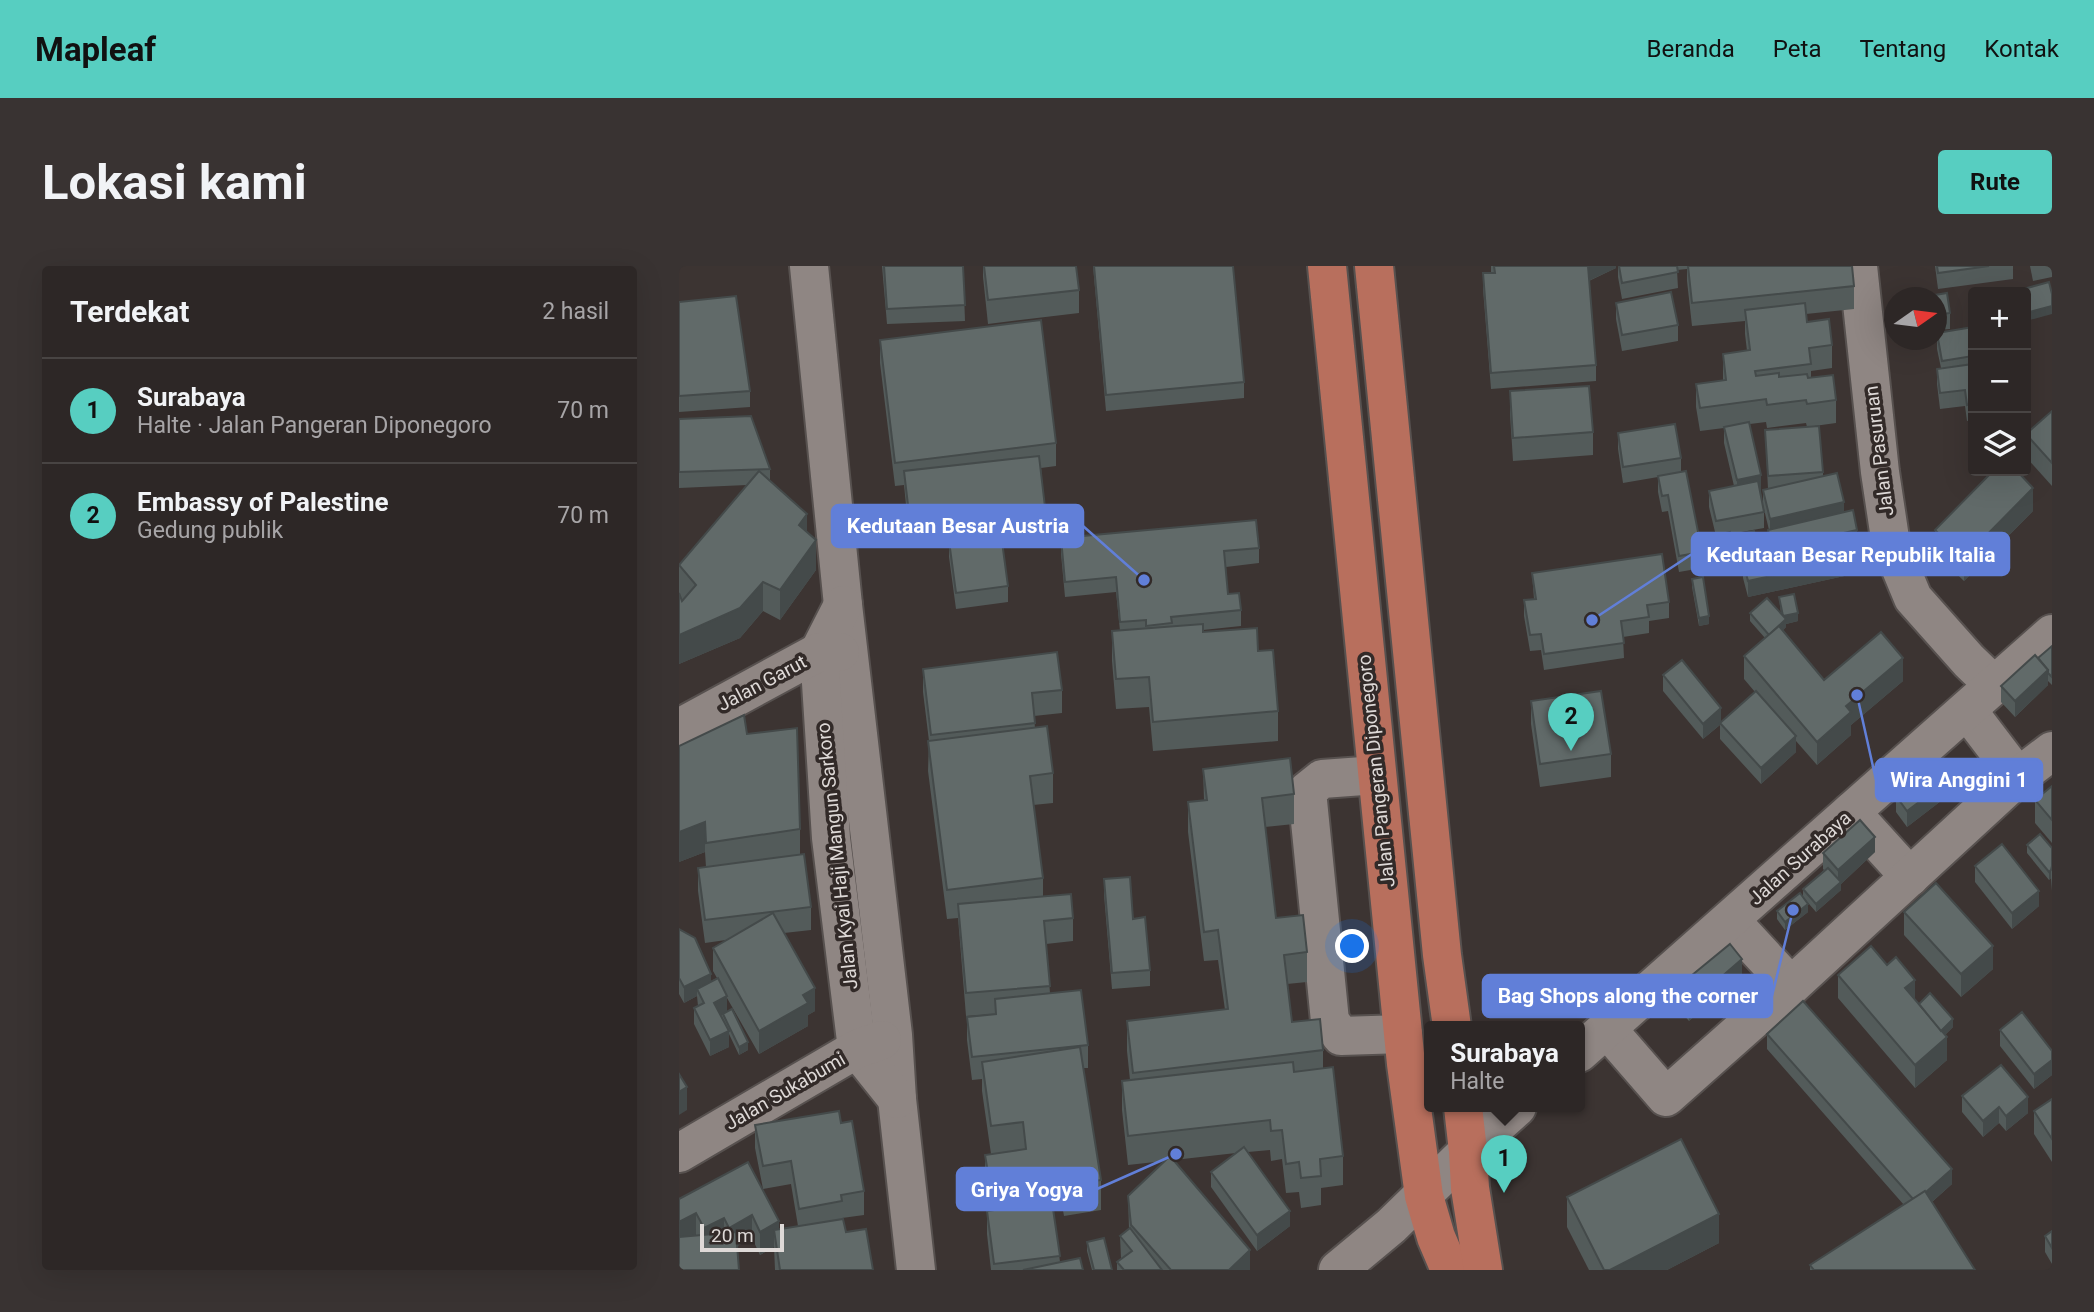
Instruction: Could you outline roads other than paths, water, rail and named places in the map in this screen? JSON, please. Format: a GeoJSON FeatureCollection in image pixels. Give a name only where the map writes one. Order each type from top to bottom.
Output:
{"type":"FeatureCollection","features":[{"type":"Feature","properties":{"kind":"main road","name":"Jalan Pangeran Diponegoro"},"geometry":{"type":"LineString","coordinates":[[1328,266],[1403,1034],[1424,1196],[1436,1237],[1450,1270]]}},
{"type":"Feature","properties":{"kind":"main road"},"geometry":{"type":"LineString","coordinates":[[1374,266],[1451,1021]]}},
{"type":"Feature","properties":{"kind":"main road"},"geometry":{"type":"LineString","coordinates":[[1337,372],[1350,381],[1369,381],[1376,375],[1382,356]]}},
{"type":"Feature","properties":{"kind":"main road"},"geometry":{"type":"LineString","coordinates":[[1464,1112],[1471,1196],[1483,1270]]}},
{"type":"Feature","properties":{"kind":"street"},"geometry":{"type":"LineString","coordinates":[[809,266],[843,605],[834,652]]}},
{"type":"Feature","properties":{"kind":"street","name":"Jalan Pasuruan"},"geometry":{"type":"LineString","coordinates":[[1858,266],[1880,472],[1891,545],[1913,598],[1969,661],[1993,732]]}},
{"type":"Feature","properties":{"kind":"street","name":"Jalan Surabaya"},"geometry":{"type":"LineString","coordinates":[[1593,1041],[1763,956],[1881,845],[1993,732],[2052,634]]}},
{"type":"Feature","properties":{"kind":"street","name":"Jalan Garut"},"geometry":{"type":"LineString","coordinates":[[679,728],[834,652]]}},
{"type":"Feature","properties":{"kind":"street","name":"Jalan Kyai Haji Mangun Sarkoro"},"geometry":{"type":"LineString","coordinates":[[834,652],[870,833],[916,1270]]}},
{"type":"Feature","properties":{"kind":"street","name":"Jalan Kyai Haji Mangun Sarkoro"},"geometry":{"type":"LineString","coordinates":[[834,652],[831,838],[857,1049]]}},
{"type":"Feature","properties":{"kind":"street"},"geometry":{"type":"LineString","coordinates":[[1593,1041],[1643,1070],[1666,1097],[1763,956],[1881,845],[1993,732],[2052,751]]}},
{"type":"Feature","properties":{"kind":"street"},"geometry":{"type":"LineString","coordinates":[[1377,775],[1322,779],[1307,791],[1329,1021],[1341,1036],[1403,1034]]}},
{"type":"Feature","properties":{"kind":"street"},"geometry":{"type":"LineString","coordinates":[[831,838],[870,833]]}},
{"type":"Feature","properties":{"kind":"street","name":"Jalan Sukabumi"},"geometry":{"type":"LineString","coordinates":[[679,1153],[857,1049],[893,1035]]}},
{"type":"Feature","properties":{"kind":"street"},"geometry":{"type":"LineString","coordinates":[[857,1049],[897,1099]]}},
{"type":"Feature","properties":{"kind":"street"},"geometry":{"type":"LineString","coordinates":[[1338,1270],[1424,1196],[1511,1112]]}},
{"type":"Feature","properties":{"kind":"place","name":"Kedutaan Besar Austria"},"geometry":{"type":"Point","coordinates":[1144,580]}},
{"type":"Feature","properties":{"kind":"place","name":"Kedutaan Besar Republik Italia"},"geometry":{"type":"Point","coordinates":[1592,620]}},
{"type":"Feature","properties":{"kind":"place","name":"Wira Anggini 1"},"geometry":{"type":"Point","coordinates":[1857,695]}},
{"type":"Feature","properties":{"kind":"place","name":"Embassy of Palestine"},"geometry":{"type":"Point","coordinates":[1571,751]}},
{"type":"Feature","properties":{"kind":"place","name":"Bag Shops along the corner"},"geometry":{"type":"Point","coordinates":[1793,910]}},
{"type":"Feature","properties":{"kind":"place","name":"Griya Yogya"},"geometry":{"type":"Point","coordinates":[1176,1154]}},
{"type":"Feature","properties":{"kind":"place","name":"Surabaya"},"geometry":{"type":"Point","coordinates":[1504,1193]}}]}
